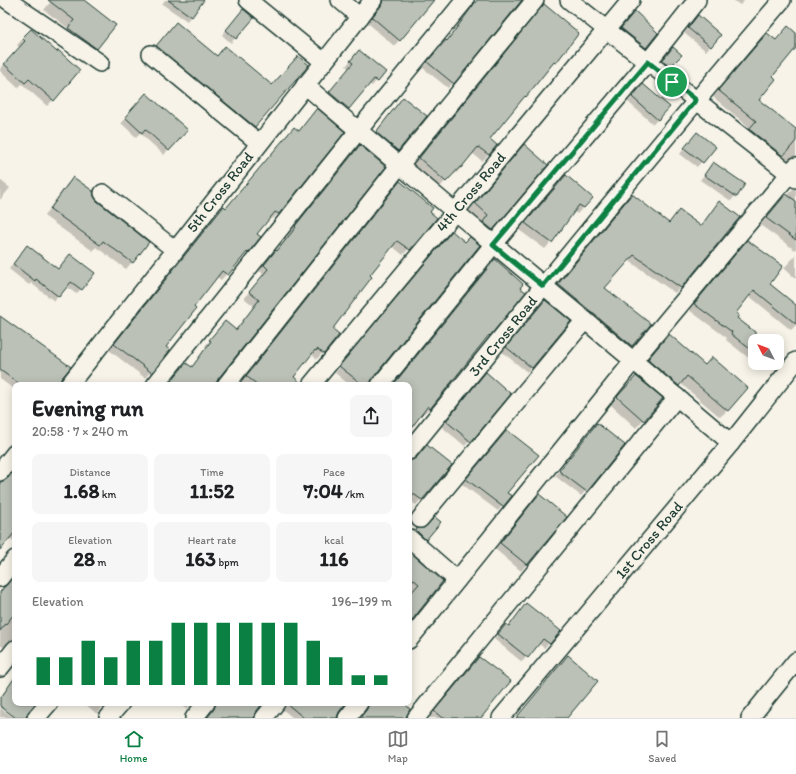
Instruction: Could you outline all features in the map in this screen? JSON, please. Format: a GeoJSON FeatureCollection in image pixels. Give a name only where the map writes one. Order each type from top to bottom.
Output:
{"type":"FeatureCollection","features":[{"type":"Feature","properties":{"kind":"street"},"geometry":{"type":"LineString","coordinates":[[7,0],[100,63]]}},
{"type":"Feature","properties":{"kind":"street"},"geometry":{"type":"LineString","coordinates":[[248,0],[324,62]]}},
{"type":"Feature","properties":{"kind":"street"},"geometry":{"type":"LineString","coordinates":[[340,0],[360,17]]}},
{"type":"Feature","properties":{"kind":"street","name":"5th Cross Road"},"geometry":{"type":"LineString","coordinates":[[71,382],[373,0]]}},
{"type":"Feature","properties":{"kind":"street"},"geometry":{"type":"LineString","coordinates":[[156,382],[358,131],[466,0]]}},
{"type":"Feature","properties":{"kind":"street"},"geometry":{"type":"LineString","coordinates":[[228,382],[399,166],[535,0]]}},
{"type":"Feature","properties":{"kind":"street"},"geometry":{"type":"LineString","coordinates":[[412,636],[634,360],[794,173],[696,100],[569,0]]}},
{"type":"Feature","properties":{"kind":"street","name":"4th Cross Road"},"geometry":{"type":"LineString","coordinates":[[313,382],[631,0]]}},
{"type":"Feature","properties":{"kind":"street"},"geometry":{"type":"LineString","coordinates":[[382,382],[493,245],[648,62],[697,0]]}},
{"type":"Feature","properties":{"kind":"street","name":"3rd Cross Road"},"geometry":{"type":"LineString","coordinates":[[412,448],[696,100],[782,0]]}},
{"type":"Feature","properties":{"kind":"street"},"geometry":{"type":"LineString","coordinates":[[151,54],[259,143]]}},
{"type":"Feature","properties":{"kind":"street"},"geometry":{"type":"LineString","coordinates":[[306,86],[493,245],[634,360],[731,443]]}},
{"type":"Feature","properties":{"kind":"street"},"geometry":{"type":"LineString","coordinates":[[103,193],[175,250]]}},
{"type":"Feature","properties":{"kind":"street"},"geometry":{"type":"LineString","coordinates":[[420,519],[585,320]]}},
{"type":"Feature","properties":{"kind":"street","name":"1st Cross Road"},"geometry":{"type":"LineString","coordinates":[[501,718],[731,443],[796,361]]}},
{"type":"Feature","properties":{"kind":"street"},"geometry":{"type":"LineString","coordinates":[[416,718],[677,397]]}},
{"type":"Feature","properties":{"kind":"street"},"geometry":{"type":"LineString","coordinates":[[0,472],[12,457]]}},
{"type":"Feature","properties":{"kind":"street"},"geometry":{"type":"LineString","coordinates":[[412,541],[457,580]]}},
{"type":"Feature","properties":{"kind":"street"},"geometry":{"type":"LineString","coordinates":[[0,578],[12,563]]}},
{"type":"Feature","properties":{"kind":"street"},"geometry":{"type":"LineString","coordinates":[[0,668],[12,653]]}},
{"type":"Feature","properties":{"kind":"street"},"geometry":{"type":"LineString","coordinates":[[750,718],[796,661]]}},
{"type":"Feature","properties":{"kind":"street"},"geometry":{"type":"LineString","coordinates":[[36,718],[46,706]]}},
{"type":"Feature","properties":{"kind":"street"},"geometry":{"type":"LineString","coordinates":[[108,718],[118,706]]}},
{"type":"Feature","properties":{"kind":"street"},"geometry":{"type":"LineString","coordinates":[[194,718],[204,706]]}},
{"type":"Feature","properties":{"kind":"street"},"geometry":{"type":"LineString","coordinates":[[264,718],[274,706]]}},
{"type":"Feature","properties":{"kind":"street"},"geometry":{"type":"LineString","coordinates":[[347,718],[357,706]]}},
{"type":"Feature","properties":{"kind":"building"},"geometry":{"type":"Polygon","coordinates":[[[48,0],[84,0],[116,25],[97,49],[68,28],[74,20],[48,0]]]}},
{"type":"Feature","properties":{"kind":"building"},"geometry":{"type":"Polygon","coordinates":[[[168,0],[204,0],[192,17],[168,0]]]}},
{"type":"Feature","properties":{"kind":"building"},"geometry":{"type":"Polygon","coordinates":[[[383,0],[434,0],[400,41],[372,17],[381,6],[383,0]]]}},
{"type":"Feature","properties":{"kind":"building"},"geometry":{"type":"Polygon","coordinates":[[[477,0],[522,0],[454,84],[427,62],[446,40],[447,41],[477,0]]]}},
{"type":"Feature","properties":{"kind":"building"},"geometry":{"type":"Polygon","coordinates":[[[544,4],[579,33],[556,63],[554,62],[490,139],[497,145],[489,155],[478,147],[461,168],[460,167],[446,182],[419,158],[544,4]]]}},
{"type":"Feature","properties":{"kind":"building"},"geometry":{"type":"Polygon","coordinates":[[[243,9],[254,18],[236,39],[226,30],[243,9]]]}},
{"type":"Feature","properties":{"kind":"building"},"geometry":{"type":"Polygon","coordinates":[[[635,11],[658,33],[646,48],[621,28],[635,11]]]}},
{"type":"Feature","properties":{"kind":"building"},"geometry":{"type":"Polygon","coordinates":[[[698,15],[721,35],[711,47],[688,28],[698,15]]]}},
{"type":"Feature","properties":{"kind":"building"},"geometry":{"type":"Polygon","coordinates":[[[176,22],[217,56],[225,46],[272,85],[298,56],[309,65],[255,127],[156,46],[176,22]]]}},
{"type":"Feature","properties":{"kind":"building"},"geometry":{"type":"Polygon","coordinates":[[[788,26],[796,33],[796,48],[773,76],[776,79],[759,100],[796,129],[796,141],[783,156],[749,129],[756,121],[718,90],[767,33],[776,40],[788,26]]]}},
{"type":"Feature","properties":{"kind":"building"},"geometry":{"type":"Polygon","coordinates":[[[31,29],[57,52],[58,50],[80,70],[54,101],[29,79],[25,83],[4,64],[25,41],[22,38],[31,29]]]}},
{"type":"Feature","properties":{"kind":"building"},"geometry":{"type":"Polygon","coordinates":[[[673,47],[682,55],[670,67],[662,61],[673,47]]]}},
{"type":"Feature","properties":{"kind":"building"},"geometry":{"type":"Polygon","coordinates":[[[359,50],[386,72],[378,82],[374,79],[349,109],[329,92],[353,63],[350,61],[359,50]]]}},
{"type":"Feature","properties":{"kind":"building"},"geometry":{"type":"Polygon","coordinates":[[[643,84],[670,107],[658,120],[632,97],[643,84]]]}},
{"type":"Feature","properties":{"kind":"building"},"geometry":{"type":"Polygon","coordinates":[[[146,93],[188,130],[169,151],[145,129],[142,133],[125,117],[146,93]]]}},
{"type":"Feature","properties":{"kind":"building"},"geometry":{"type":"Polygon","coordinates":[[[403,97],[427,116],[398,151],[376,132],[403,97]]]}},
{"type":"Feature","properties":{"kind":"building"},"geometry":{"type":"Polygon","coordinates":[[[317,108],[345,132],[279,214],[275,212],[257,234],[261,237],[248,253],[247,252],[228,275],[222,271],[194,307],[196,309],[166,347],[170,350],[152,373],[114,344],[224,206],[226,208],[294,127],[299,131],[317,108]]]}},
{"type":"Feature","properties":{"kind":"building"},"geometry":{"type":"Polygon","coordinates":[[[697,132],[716,147],[703,163],[684,148],[697,132]]]}},
{"type":"Feature","properties":{"kind":"building"},"geometry":{"type":"Polygon","coordinates":[[[524,144],[548,165],[493,230],[483,222],[488,215],[475,203],[524,144]]]}},
{"type":"Feature","properties":{"kind":"building"},"geometry":{"type":"Polygon","coordinates":[[[360,145],[386,167],[217,382],[170,382],[186,363],[192,367],[211,341],[209,340],[225,321],[236,330],[259,300],[249,292],[268,269],[264,265],[276,250],[277,251],[296,227],[295,226],[360,145]]]}},
{"type":"Feature","properties":{"kind":"building"},"geometry":{"type":"Polygon","coordinates":[[[713,162],[745,184],[737,197],[704,175],[713,162]]]}},
{"type":"Feature","properties":{"kind":"building"},"geometry":{"type":"Polygon","coordinates":[[[566,175],[593,198],[584,208],[579,205],[552,243],[525,223],[566,175]]]}},
{"type":"Feature","properties":{"kind":"building"},"geometry":{"type":"Polygon","coordinates":[[[73,177],[93,191],[97,201],[149,242],[133,263],[103,241],[100,245],[50,209],[73,177]]]}},
{"type":"Feature","properties":{"kind":"building"},"geometry":{"type":"Polygon","coordinates":[[[400,181],[433,208],[430,212],[437,218],[410,250],[397,241],[370,275],[372,277],[334,327],[333,330],[339,335],[324,354],[317,349],[316,351],[315,350],[294,377],[300,382],[254,382],[246,376],[400,181]]]}},
{"type":"Feature","properties":{"kind":"building"},"geometry":{"type":"Polygon","coordinates":[[[632,194],[669,223],[679,210],[701,226],[719,201],[740,217],[681,288],[634,255],[605,288],[651,324],[632,346],[558,284],[632,194]]]}},
{"type":"Feature","properties":{"kind":"building"},"geometry":{"type":"Polygon","coordinates":[[[786,194],[796,201],[796,240],[766,218],[786,194]]]}},
{"type":"Feature","properties":{"kind":"building"},"geometry":{"type":"Polygon","coordinates":[[[452,231],[465,242],[470,237],[480,245],[371,382],[359,382],[339,366],[452,231]]]}},
{"type":"Feature","properties":{"kind":"building"},"geometry":{"type":"Polygon","coordinates":[[[747,240],[783,266],[770,284],[796,305],[796,324],[754,290],[736,313],[739,315],[737,318],[755,332],[755,334],[748,334],[748,347],[731,334],[732,332],[694,304],[747,240]]]}},
{"type":"Feature","properties":{"kind":"building"},"geometry":{"type":"Polygon","coordinates":[[[27,245],[58,269],[70,254],[95,273],[82,290],[71,282],[59,297],[36,279],[35,281],[13,264],[27,245]]]}},
{"type":"Feature","properties":{"kind":"building"},"geometry":{"type":"Polygon","coordinates":[[[495,259],[523,284],[520,288],[526,292],[490,336],[489,335],[430,409],[428,406],[412,427],[412,382],[395,382],[495,259]]]}},
{"type":"Feature","properties":{"kind":"building"},"geometry":{"type":"Polygon","coordinates":[[[545,300],[571,321],[532,368],[506,347],[545,300]]]}},
{"type":"Feature","properties":{"kind":"building"},"geometry":{"type":"Polygon","coordinates":[[[0,316],[71,367],[60,382],[17,382],[0,370],[0,316]]]}},
{"type":"Feature","properties":{"kind":"building"},"geometry":{"type":"Polygon","coordinates":[[[669,334],[705,365],[712,357],[748,388],[728,411],[687,376],[679,386],[649,361],[650,360],[648,359],[669,334]]]}},
{"type":"Feature","properties":{"kind":"building"},"geometry":{"type":"Polygon","coordinates":[[[486,372],[511,394],[471,442],[446,421],[486,372]]]}},
{"type":"Feature","properties":{"kind":"building"},"geometry":{"type":"Polygon","coordinates":[[[636,376],[663,398],[644,421],[617,397],[636,376]]]}},
{"type":"Feature","properties":{"kind":"building"},"geometry":{"type":"Polygon","coordinates":[[[597,423],[625,445],[587,492],[559,471],[597,423]]]}},
{"type":"Feature","properties":{"kind":"building"},"geometry":{"type":"Polygon","coordinates":[[[507,430],[539,455],[507,493],[512,496],[503,507],[466,479],[507,430]]]}},
{"type":"Feature","properties":{"kind":"building"},"geometry":{"type":"Polygon","coordinates":[[[427,445],[452,465],[422,500],[412,493],[412,460],[416,458],[427,445]]]}},
{"type":"Feature","properties":{"kind":"building"},"geometry":{"type":"Polygon","coordinates":[[[12,473],[12,536],[0,550],[0,482],[8,478],[12,473]]]}},
{"type":"Feature","properties":{"kind":"building"},"geometry":{"type":"Polygon","coordinates":[[[539,494],[567,517],[527,565],[500,543],[539,494]]]}},
{"type":"Feature","properties":{"kind":"building"},"geometry":{"type":"Polygon","coordinates":[[[435,517],[441,522],[426,540],[416,530],[417,528],[424,528],[435,517]]]}},
{"type":"Feature","properties":{"kind":"building"},"geometry":{"type":"Polygon","coordinates":[[[412,554],[443,581],[412,620],[412,592],[419,584],[412,578],[412,554]]]}},
{"type":"Feature","properties":{"kind":"building"},"geometry":{"type":"Polygon","coordinates":[[[12,578],[12,617],[0,631],[0,592],[12,578]]]}},
{"type":"Feature","properties":{"kind":"building"},"geometry":{"type":"Polygon","coordinates":[[[526,603],[561,631],[550,644],[543,639],[528,658],[498,634],[506,624],[509,626],[526,603]]]}},
{"type":"Feature","properties":{"kind":"building"},"geometry":{"type":"Polygon","coordinates":[[[568,655],[598,681],[567,718],[516,718],[568,655]]]}},
{"type":"Feature","properties":{"kind":"building"},"geometry":{"type":"Polygon","coordinates":[[[479,657],[511,681],[481,718],[442,718],[434,711],[479,657]]]}},
{"type":"Feature","properties":{"kind":"building"},"geometry":{"type":"Polygon","coordinates":[[[12,681],[12,706],[33,706],[28,712],[26,718],[16,718],[0,706],[0,699],[12,681]]]}},
{"type":"Feature","properties":{"kind":"building"},"geometry":{"type":"Polygon","coordinates":[[[215,706],[261,706],[254,718],[207,718],[215,706]]]}},
{"type":"Feature","properties":{"kind":"building"},"geometry":{"type":"Polygon","coordinates":[[[290,706],[344,706],[337,718],[304,718],[290,706]]]}},
{"type":"Feature","properties":{"kind":"building"},"geometry":{"type":"Polygon","coordinates":[[[368,706],[407,706],[410,709],[406,718],[360,718],[368,706]]]}},
{"type":"Feature","properties":{"kind":"route"},"geometry":{"type":"LineString","coordinates":[[648,62],[672,82],[696,100],[543,286],[493,245],[648,62]]}}]}
